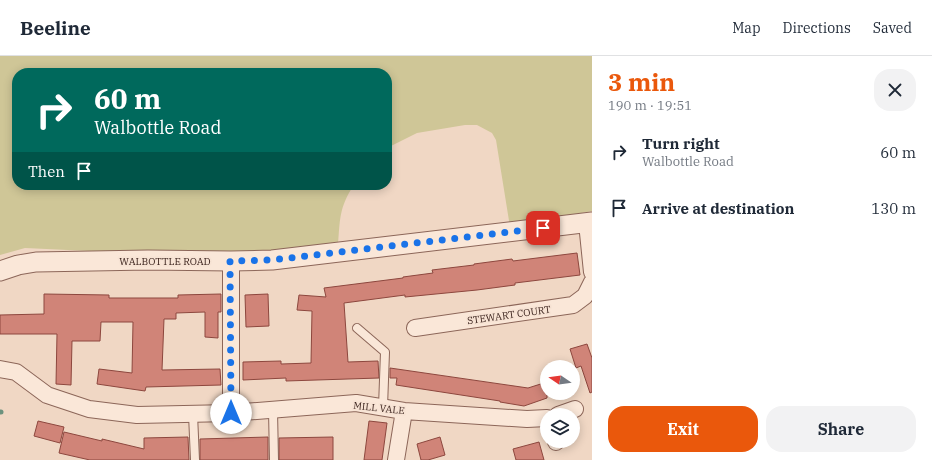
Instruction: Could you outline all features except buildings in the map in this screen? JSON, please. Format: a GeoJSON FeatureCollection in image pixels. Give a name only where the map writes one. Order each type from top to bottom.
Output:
{"type":"FeatureCollection","features":[{"type":"Feature","properties":{"kind":"street","name":"WALBOTTLE ROAD"},"geometry":{"type":"LineString","coordinates":[[0,271],[18,265],[36,262],[272,260],[589,223]]}},
{"type":"Feature","properties":{"kind":"street"},"geometry":{"type":"LineString","coordinates":[[589,223],[592,272]]}},
{"type":"Feature","properties":{"kind":"street"},"geometry":{"type":"LineString","coordinates":[[230,261],[231,413]]}},
{"type":"Feature","properties":{"kind":"street","name":"STEWART COURT"},"geometry":{"type":"LineString","coordinates":[[416,328],[573,305],[585,296],[592,282]]}},
{"type":"Feature","properties":{"kind":"street","name":"MILL VALE"},"geometry":{"type":"LineString","coordinates":[[0,369],[16,372],[47,395],[89,409],[137,415],[231,413],[356,404],[404,410],[527,420],[540,419]]}},
{"type":"Feature","properties":{"kind":"street"},"geometry":{"type":"LineString","coordinates":[[396,460],[404,410]]}},
{"type":"Feature","properties":{"kind":"lane"},"geometry":{"type":"LineString","coordinates":[[357,328],[385,352],[383,407]]}},
{"type":"Feature","properties":{"kind":"lane"},"geometry":{"type":"LineString","coordinates":[[273,410],[274,460]]}},
{"type":"Feature","properties":{"kind":"lane"},"geometry":{"type":"LineString","coordinates":[[193,414],[195,460]]}},
{"type":"Feature","properties":{"kind":"shaded area"},"geometry":{"type":"Polygon","coordinates":[[[0,56],[592,56],[592,211],[510,227],[496,140],[492,133],[477,125],[465,125],[417,133],[392,146],[392,68],[12,68],[12,190],[351,190],[345,200],[341,214],[338,246],[196,256],[25,248],[0,255],[0,56]]]}},
{"type":"Feature","properties":{"kind":"route"},"geometry":{"type":"LineString","coordinates":[[231,413],[230,261],[272,260],[543,228]]}}]}
